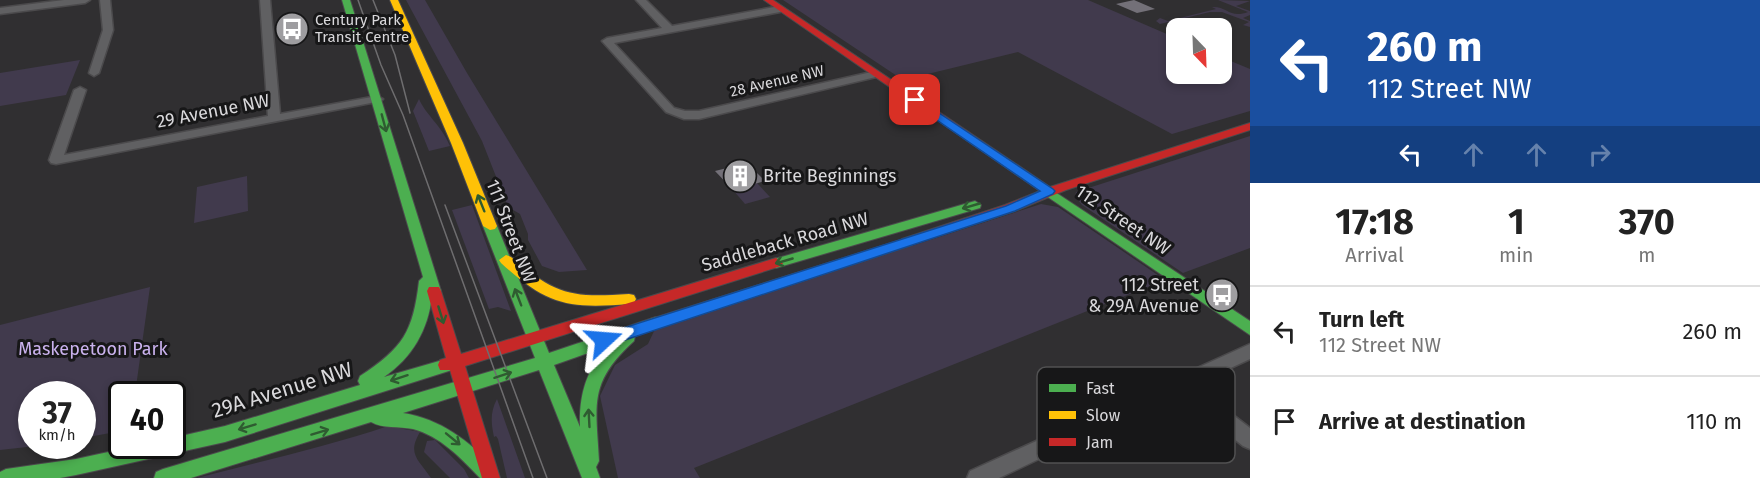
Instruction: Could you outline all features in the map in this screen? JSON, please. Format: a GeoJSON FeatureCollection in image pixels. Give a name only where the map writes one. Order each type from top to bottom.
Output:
{"type":"FeatureCollection","features":[{"type":"Feature","properties":{"kind":"street"},"geometry":{"type":"LineString","coordinates":[[0,11],[85,0]]}},
{"type":"Feature","properties":{"kind":"street"},"geometry":{"type":"LineString","coordinates":[[94,73],[108,30],[105,0]]}},
{"type":"Feature","properties":{"kind":"street"},"geometry":{"type":"LineString","coordinates":[[265,0],[274,118]]}},
{"type":"Feature","properties":{"kind":"street"},"geometry":{"type":"LineString","coordinates":[[346,0],[490,476]]}},
{"type":"Feature","properties":{"kind":"street","name":"111 Street NW"},"geometry":{"type":"LineString","coordinates":[[394,0],[457,143],[591,477]]}},
{"type":"Feature","properties":{"kind":"street"},"geometry":{"type":"LineString","coordinates":[[641,0],[669,29],[780,9]]}},
{"type":"Feature","properties":{"kind":"street","name":"112 Street NW"},"geometry":{"type":"LineString","coordinates":[[768,0],[1250,329]]}},
{"type":"Feature","properties":{"kind":"street","name":"28 Avenue NW"},"geometry":{"type":"LineString","coordinates":[[669,29],[607,41],[670,110],[684,116],[699,115],[876,74]]}},
{"type":"Feature","properties":{"kind":"street","name":"29 Avenue NW"},"geometry":{"type":"LineString","coordinates":[[80,90],[56,160],[377,99]]}},
{"type":"Feature","properties":{"kind":"street","name":"Saddleback Road NW"},"geometry":{"type":"LineString","coordinates":[[543,361],[1010,208],[1049,191],[1250,126]]}},
{"type":"Feature","properties":{"kind":"street","name":"Saddleback Road NW"},"geometry":{"type":"LineString","coordinates":[[533,337],[668,295],[1001,198],[1049,191]]}},
{"type":"Feature","properties":{"kind":"street"},"geometry":{"type":"LineString","coordinates":[[503,257],[543,290],[576,303],[668,295]]}},
{"type":"Feature","properties":{"kind":"street"},"geometry":{"type":"LineString","coordinates":[[303,410],[369,380],[394,363],[409,348],[419,331],[423,316],[427,268]]}},
{"type":"Feature","properties":{"kind":"street"},"geometry":{"type":"LineString","coordinates":[[591,477],[588,388],[600,363],[617,344],[642,328]]}},
{"type":"Feature","properties":{"kind":"street","name":"29A Avenue NW"},"geometry":{"type":"LineString","coordinates":[[6,478],[76,467],[180,446],[303,410],[533,337]]}},
{"type":"Feature","properties":{"kind":"street"},"geometry":{"type":"LineString","coordinates":[[1216,367],[1250,351]]}},
{"type":"Feature","properties":{"kind":"street"},"geometry":{"type":"LineString","coordinates":[[163,478],[463,388],[543,361]]}},
{"type":"Feature","properties":{"kind":"street"},"geometry":{"type":"LineString","coordinates":[[357,420],[396,418],[437,429],[455,440],[490,476]]}},
{"type":"Feature","properties":{"kind":"street"},"geometry":{"type":"LineString","coordinates":[[1235,428],[1250,440]]}},
{"type":"Feature","properties":{"kind":"street"},"geometry":{"type":"LineString","coordinates":[[977,478],[1037,450]]}},
{"type":"Feature","properties":{"kind":"green space"},"geometry":{"type":"Polygon","coordinates":[[[406,0],[425,0],[587,270],[559,272],[542,266],[528,240],[520,214],[508,207],[482,141],[406,0]]]}},
{"type":"Feature","properties":{"kind":"green space"},"geometry":{"type":"Polygon","coordinates":[[[783,0],[1088,0],[1166,34],[1166,84],[1232,84],[1232,62],[1250,69],[1250,111],[1172,134],[1018,52],[903,80],[783,0]]]}},
{"type":"Feature","properties":{"kind":"green space"},"geometry":{"type":"Polygon","coordinates":[[[1218,0],[1250,1],[1236,6],[1250,11],[1250,15],[1243,18],[1250,21],[1250,27],[1243,25],[1249,22],[1222,12],[1180,18],[1216,9],[1212,7],[1237,14],[1248,12],[1218,0]]]}},
{"type":"Feature","properties":{"kind":"green space"},"geometry":{"type":"Polygon","coordinates":[[[1160,18],[1166,20],[1166,23],[1160,24],[1156,21],[1160,18]]]}},
{"type":"Feature","properties":{"kind":"green space"},"geometry":{"type":"Polygon","coordinates":[[[80,60],[66,95],[0,106],[0,73],[80,60]]]}},
{"type":"Feature","properties":{"kind":"green space"},"geometry":{"type":"Polygon","coordinates":[[[419,99],[450,146],[429,151],[413,111],[419,99]]]}},
{"type":"Feature","properties":{"kind":"green space"},"geometry":{"type":"Polygon","coordinates":[[[1250,136],[1250,248],[1183,273],[1082,205],[1075,196],[1076,192],[1250,136]]]}},
{"type":"Feature","properties":{"kind":"green space"},"geometry":{"type":"Polygon","coordinates":[[[247,176],[248,211],[194,223],[197,187],[247,176]]]}},
{"type":"Feature","properties":{"kind":"green space"},"geometry":{"type":"Polygon","coordinates":[[[757,183],[770,197],[745,204],[733,190],[757,183]]]}},
{"type":"Feature","properties":{"kind":"green space"},"geometry":{"type":"Polygon","coordinates":[[[1041,204],[1058,207],[1165,280],[694,468],[700,478],[618,478],[600,396],[615,365],[648,344],[655,329],[1041,204]]]}},
{"type":"Feature","properties":{"kind":"green space"},"geometry":{"type":"Polygon","coordinates":[[[472,205],[511,311],[498,307],[489,309],[452,210],[472,205]]]}},
{"type":"Feature","properties":{"kind":"green space","name":"Maskepetoon Park"},"geometry":{"type":"Polygon","coordinates":[[[150,287],[137,381],[108,381],[108,433],[96,436],[96,381],[18,381],[18,448],[0,450],[0,325],[150,287]]]}},
{"type":"Feature","properties":{"kind":"green space"},"geometry":{"type":"Polygon","coordinates":[[[497,399],[525,478],[507,478],[498,439],[494,437],[492,427],[492,413],[497,399]]]}},
{"type":"Feature","properties":{"kind":"green space"},"geometry":{"type":"Polygon","coordinates":[[[388,426],[420,432],[414,451],[418,461],[431,478],[197,478],[365,434],[388,426]]]}},
{"type":"Feature","properties":{"kind":"green space"},"geometry":{"type":"Polygon","coordinates":[[[435,440],[464,469],[469,478],[450,478],[424,452],[427,441],[435,440]]]}},
{"type":"Feature","properties":{"kind":"building"},"geometry":{"type":"Polygon","coordinates":[[[1134,0],[1155,9],[1137,13],[1116,4],[1134,0]]]}},
{"type":"Feature","properties":{"kind":"building","name":"Brite Beginnings"},"geometry":{"type":"Polygon","coordinates":[[[747,163],[765,181],[733,190],[715,171],[747,163]]]}},
{"type":"Feature","properties":{"kind":"tram line"},"geometry":{"type":"LineString","coordinates":[[358,0],[381,65],[403,115],[533,478]]}},
{"type":"Feature","properties":{"kind":"tram line"},"geometry":{"type":"LineString","coordinates":[[373,0],[395,55],[410,113]]}},
{"type":"Feature","properties":{"kind":"tram line"},"geometry":{"type":"LineString","coordinates":[[445,205],[547,478]]}},
{"type":"Feature","properties":{"kind":"traffic: fast"},"geometry":{"type":"LineString","coordinates":[[346,0],[434,291]]}},
{"type":"Feature","properties":{"kind":"traffic: fast"},"geometry":{"type":"LineString","coordinates":[[1046,190],[1250,329]]}},
{"type":"Feature","properties":{"kind":"traffic: fast"},"geometry":{"type":"LineString","coordinates":[[776,263],[975,205]]}},
{"type":"Feature","properties":{"kind":"traffic: fast"},"geometry":{"type":"LineString","coordinates":[[490,226],[591,478]]}},
{"type":"Feature","properties":{"kind":"traffic: fast"},"geometry":{"type":"LineString","coordinates":[[366,381],[394,361],[411,340],[421,315],[426,281]]}},
{"type":"Feature","properties":{"kind":"traffic: fast"},"geometry":{"type":"LineString","coordinates":[[163,478],[507,374],[656,323]]}},
{"type":"Feature","properties":{"kind":"traffic: fast"},"geometry":{"type":"LineString","coordinates":[[590,461],[588,407],[594,378],[612,351],[628,337]]}},
{"type":"Feature","properties":{"kind":"traffic: fast"},"geometry":{"type":"LineString","coordinates":[[6,478],[76,467],[225,434],[446,365]]}},
{"type":"Feature","properties":{"kind":"traffic: fast"},"geometry":{"type":"LineString","coordinates":[[378,418],[412,422],[439,432],[463,449],[488,473]]}},
{"type":"Feature","properties":{"kind":"traffic: slow"},"geometry":{"type":"LineString","coordinates":[[394,0],[457,143],[490,226]]}},
{"type":"Feature","properties":{"kind":"traffic: slow"},"geometry":{"type":"LineString","coordinates":[[656,323],[907,242]]}},
{"type":"Feature","properties":{"kind":"traffic: slow"},"geometry":{"type":"LineString","coordinates":[[506,260],[536,285],[562,298],[590,301],[629,299]]}},
{"type":"Feature","properties":{"kind":"traffic: jam"},"geometry":{"type":"LineString","coordinates":[[768,0],[1046,190]]}},
{"type":"Feature","properties":{"kind":"traffic: jam"},"geometry":{"type":"LineString","coordinates":[[907,242],[1010,208],[1062,187],[1250,126]]}},
{"type":"Feature","properties":{"kind":"traffic: jam"},"geometry":{"type":"LineString","coordinates":[[446,365],[776,263]]}},
{"type":"Feature","properties":{"kind":"traffic: jam"},"geometry":{"type":"LineString","coordinates":[[434,291],[491,478]]}},
{"type":"Feature","properties":{"kind":"place","name":"Century Park Transit Centre"},"geometry":{"type":"Point","coordinates":[292,29]}},
{"type":"Feature","properties":{"kind":"place","name":"Brite Beginnings"},"geometry":{"type":"Point","coordinates":[740,176]}},
{"type":"Feature","properties":{"kind":"place","name":"112 Street & 29A Avenue"},"geometry":{"type":"Point","coordinates":[1222,295]}},
{"type":"Feature","properties":{"kind":"route"},"geometry":{"type":"LineString","coordinates":[[604,340],[1010,208],[1049,191],[915,100]]}}]}
